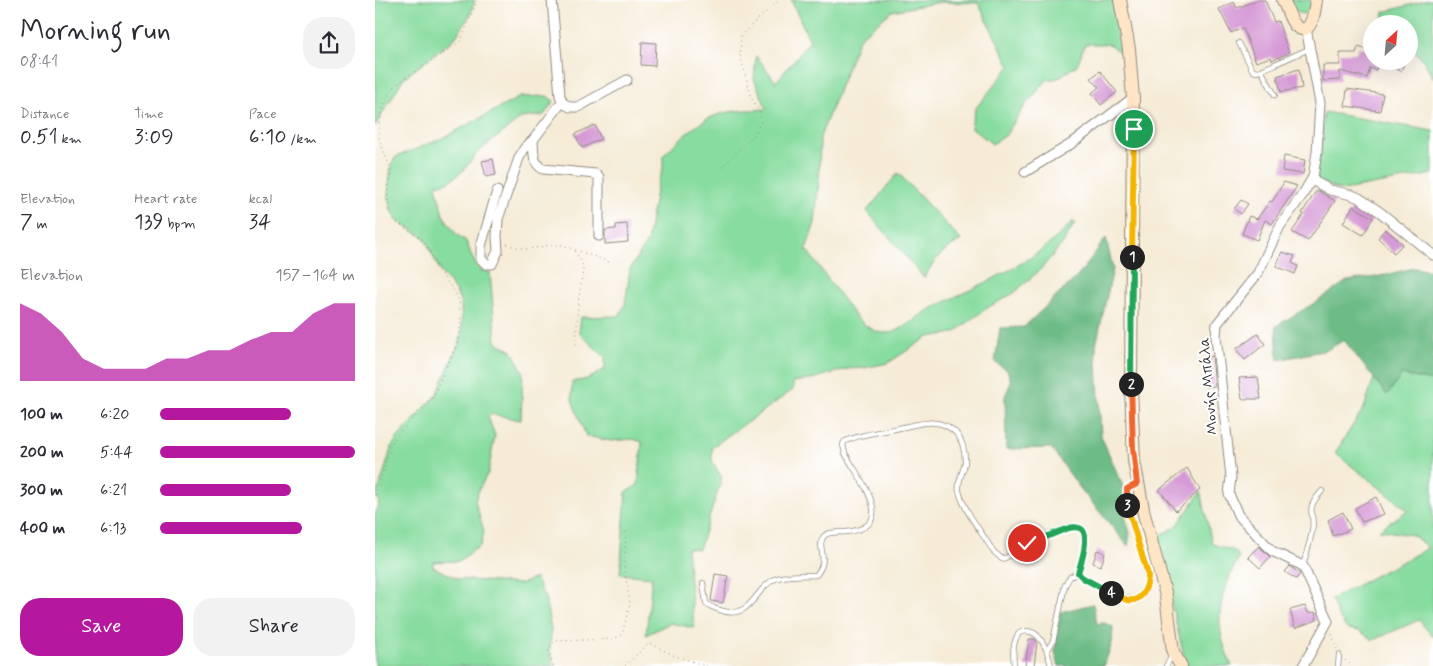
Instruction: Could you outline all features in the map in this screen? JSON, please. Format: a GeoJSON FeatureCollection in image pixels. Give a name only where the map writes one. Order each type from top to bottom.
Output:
{"type":"FeatureCollection","features":[{"type":"Feature","properties":{"kind":"street"},"geometry":{"type":"LineString","coordinates":[[497,190],[481,246],[481,259],[486,264],[492,264],[498,251],[498,219],[519,158],[524,149],[562,102],[552,0]]}},
{"type":"Feature","properties":{"kind":"street"},"geometry":{"type":"LineString","coordinates":[[1120,0],[1131,64],[1133,98],[1131,388],[1133,448],[1137,484],[1166,596],[1173,652],[1181,666]]}},
{"type":"Feature","properties":{"kind":"street"},"geometry":{"type":"LineString","coordinates":[[1283,0],[1296,26],[1302,29],[1310,25],[1317,0]]}},
{"type":"Feature","properties":{"kind":"street","name":"Μονής Μπάλα"},"geometry":{"type":"LineString","coordinates":[[1303,566],[1272,551],[1238,515],[1233,506],[1229,494],[1231,477],[1216,336],[1217,324],[1258,273],[1280,226],[1312,180],[1317,152],[1320,103],[1306,28]]}},
{"type":"Feature","properties":{"kind":"street"},"geometry":{"type":"LineString","coordinates":[[562,102],[568,106],[579,107],[627,80]]}},
{"type":"Feature","properties":{"kind":"street"},"geometry":{"type":"LineString","coordinates":[[1025,172],[1071,144],[1133,98]]}},
{"type":"Feature","properties":{"kind":"street"},"geometry":{"type":"LineString","coordinates":[[533,140],[535,161],[537,166],[543,170],[596,174],[599,176],[599,236]]}},
{"type":"Feature","properties":{"kind":"street"},"geometry":{"type":"LineString","coordinates":[[1312,180],[1330,190],[1359,198],[1381,212],[1433,254]]}},
{"type":"Feature","properties":{"kind":"street"},"geometry":{"type":"LineString","coordinates":[[1303,566],[1328,621],[1303,666]]}},
{"type":"Feature","properties":{"kind":"lane"},"geometry":{"type":"LineString","coordinates":[[1239,43],[1253,71],[1261,70],[1309,49]]}},
{"type":"Feature","properties":{"kind":"lane"},"geometry":{"type":"LineString","coordinates":[[1261,70],[1275,95]]}},
{"type":"Feature","properties":{"kind":"lane"},"geometry":{"type":"LineString","coordinates":[[703,583],[705,603],[711,608],[728,613],[737,613],[746,608],[771,581],[781,577],[816,575],[823,564],[821,543],[824,536],[829,533],[854,532],[864,528],[872,521],[875,514],[873,504],[845,453],[844,442],[858,437],[927,423],[943,423],[952,428],[961,438],[965,453],[965,464],[959,489],[963,503],[998,557],[1002,560],[1007,558],[1027,543],[1048,537],[1062,529],[1078,528],[1085,534],[1083,556],[1078,573],[1070,577],[1065,584],[1053,641],[1047,651]]}},
{"type":"Feature","properties":{"kind":"lane"},"geometry":{"type":"LineString","coordinates":[[1078,573],[1083,578],[1126,600],[1135,598],[1145,592],[1148,575],[1127,502],[1127,489],[1137,484]]}},
{"type":"Feature","properties":{"kind":"lane"},"geometry":{"type":"LineString","coordinates":[[1303,566],[1313,529],[1310,509],[1315,498],[1322,491]]}},
{"type":"Feature","properties":{"kind":"lane"},"geometry":{"type":"LineString","coordinates":[[1014,666],[1014,642],[1021,631],[1035,634],[1047,651],[1051,666]]}},
{"type":"Feature","properties":{"kind":"lane"},"geometry":{"type":"LineString","coordinates":[[1166,666],[1173,652]]}},
{"type":"Feature","properties":{"kind":"lane"},"geometry":{"type":"LineString","coordinates":[[1337,666],[1339,655]]}},
{"type":"Feature","properties":{"kind":"path"},"geometry":{"type":"LineString","coordinates":[[375,495],[391,444],[434,393],[457,344],[461,322],[459,301],[455,292],[438,270],[428,247],[422,239],[395,221],[391,214],[387,198],[391,170],[379,139],[379,124],[384,104],[391,90],[405,78],[461,41],[477,0]]}},
{"type":"Feature","properties":{"kind":"path"},"geometry":{"type":"LineString","coordinates":[[718,171],[755,134],[761,121],[760,112],[752,99],[740,55],[741,35],[779,0]]}},
{"type":"Feature","properties":{"kind":"path"},"geometry":{"type":"LineString","coordinates":[[497,237],[507,244],[518,248],[529,249],[550,245],[563,245],[609,262]]}},
{"type":"Feature","properties":{"kind":"path"},"geometry":{"type":"LineString","coordinates":[[574,250],[582,262],[583,270],[578,304],[576,345]]}},
{"type":"Feature","properties":{"kind":"path"},"geometry":{"type":"LineString","coordinates":[[553,666],[548,649],[555,641],[613,639],[621,635],[630,603],[624,567],[626,531]]}},
{"type":"Feature","properties":{"kind":"path"},"geometry":{"type":"LineString","coordinates":[[1328,621],[1339,655],[1352,666]]}},
{"type":"Feature","properties":{"kind":"path"},"geometry":{"type":"LineString","coordinates":[[625,666],[649,643],[675,656],[707,666]]}},
{"type":"Feature","properties":{"kind":"green space"},"geometry":{"type":"Polygon","coordinates":[[[375,0],[475,0],[470,15],[455,38],[403,79],[375,126],[375,0]]]}},
{"type":"Feature","properties":{"kind":"green space"},"geometry":{"type":"Polygon","coordinates":[[[791,0],[1113,0],[1124,56],[1109,44],[1085,44],[1077,65],[1058,78],[1047,80],[1026,104],[1005,136],[992,144],[971,127],[975,109],[1010,66],[978,3],[941,2],[892,11],[859,38],[820,137],[815,223],[806,249],[855,316],[869,328],[883,333],[898,330],[927,311],[1023,262],[1057,237],[1072,222],[1075,223],[1063,243],[1041,269],[1014,293],[987,308],[954,333],[928,337],[888,363],[847,369],[809,380],[793,382],[793,390],[712,447],[712,461],[722,478],[699,549],[687,548],[694,628],[670,623],[646,635],[652,577],[620,574],[626,492],[638,485],[642,442],[633,439],[611,441],[586,436],[572,400],[572,382],[588,379],[605,369],[605,357],[579,333],[581,317],[619,316],[625,305],[630,269],[647,242],[657,185],[663,169],[663,156],[689,132],[712,117],[743,110],[767,109],[754,79],[756,56],[776,82],[810,41],[791,0]]]}},
{"type":"Feature","properties":{"kind":"green space"},"geometry":{"type":"Polygon","coordinates":[[[1289,0],[1312,0],[1309,13],[1298,13],[1289,0]]]}},
{"type":"Feature","properties":{"kind":"green space"},"geometry":{"type":"Polygon","coordinates":[[[1433,0],[1433,79],[1424,61],[1418,55],[1418,15],[1384,15],[1384,12],[1433,0]]]}},
{"type":"Feature","properties":{"kind":"green space"},"geometry":{"type":"Polygon","coordinates":[[[547,96],[554,101],[544,115],[521,118],[477,153],[463,171],[448,182],[436,185],[443,215],[456,234],[466,241],[473,259],[480,270],[490,272],[496,342],[512,351],[523,371],[521,420],[491,414],[488,418],[495,435],[488,473],[475,501],[484,531],[481,545],[459,561],[433,562],[433,567],[459,579],[521,584],[535,578],[545,598],[551,629],[550,650],[554,666],[375,666],[375,515],[379,505],[377,495],[392,446],[436,396],[460,341],[462,329],[461,304],[456,292],[440,271],[424,237],[397,221],[391,210],[388,195],[391,164],[396,157],[443,138],[520,97],[547,96]]]}},
{"type":"Feature","properties":{"kind":"green space"},"geometry":{"type":"Polygon","coordinates":[[[1324,112],[1433,131],[1433,174],[1344,190],[1336,189],[1315,179],[1321,150],[1324,112]]]}},
{"type":"Feature","properties":{"kind":"green space"},"geometry":{"type":"Polygon","coordinates":[[[898,173],[961,240],[939,256],[924,278],[867,211],[898,173]]]}},
{"type":"Feature","properties":{"kind":"green space"},"geometry":{"type":"Polygon","coordinates":[[[1106,238],[1113,269],[1096,345],[1101,436],[1125,491],[1124,513],[1130,533],[1128,546],[1080,488],[1051,448],[1006,449],[1005,396],[1011,382],[1007,370],[995,362],[1000,328],[1024,327],[1078,276],[1106,238]]]}},
{"type":"Feature","properties":{"kind":"green space"},"geometry":{"type":"Polygon","coordinates":[[[1414,268],[1433,271],[1433,381],[1402,375],[1387,395],[1344,340],[1327,350],[1278,360],[1276,326],[1347,281],[1376,277],[1414,268]]]}},
{"type":"Feature","properties":{"kind":"green space"},"geometry":{"type":"Polygon","coordinates":[[[1402,375],[1433,381],[1433,637],[1419,620],[1373,640],[1359,631],[1347,629],[1338,616],[1331,599],[1428,548],[1413,535],[1379,530],[1408,510],[1335,453],[1364,408],[1374,378],[1387,395],[1402,375]]]}},
{"type":"Feature","properties":{"kind":"green space"},"geometry":{"type":"Polygon","coordinates":[[[1201,491],[1212,544],[1235,551],[1239,557],[1226,586],[1220,611],[1222,636],[1232,666],[1187,666],[1158,549],[1159,536],[1177,526],[1201,491]]]}},
{"type":"Feature","properties":{"kind":"green space"},"geometry":{"type":"Polygon","coordinates":[[[1093,604],[1097,624],[1104,623],[1113,627],[1112,643],[1104,666],[1059,666],[1055,652],[1060,612],[1093,604]]]}},
{"type":"Feature","properties":{"kind":"building"},"geometry":{"type":"Polygon","coordinates":[[[1257,0],[1265,0],[1274,22],[1278,21],[1289,53],[1272,60],[1271,57],[1256,62],[1243,28],[1231,33],[1219,9],[1234,2],[1237,8],[1257,0]]]}},
{"type":"Feature","properties":{"kind":"building"},"geometry":{"type":"Polygon","coordinates":[[[642,42],[656,43],[655,66],[641,65],[642,42]]]}},
{"type":"Feature","properties":{"kind":"building"},"geometry":{"type":"Polygon","coordinates":[[[1358,47],[1363,49],[1363,70],[1369,70],[1367,78],[1340,71],[1340,80],[1323,81],[1323,65],[1340,65],[1340,53],[1356,53],[1358,47]]]}},
{"type":"Feature","properties":{"kind":"building"},"geometry":{"type":"Polygon","coordinates":[[[1299,69],[1302,88],[1281,92],[1277,76],[1299,69]]]}},
{"type":"Feature","properties":{"kind":"building"},"geometry":{"type":"Polygon","coordinates":[[[1100,71],[1117,92],[1101,105],[1092,93],[1099,87],[1091,78],[1100,71]]]}},
{"type":"Feature","properties":{"kind":"building"},"geometry":{"type":"Polygon","coordinates":[[[1347,89],[1383,94],[1380,111],[1345,106],[1347,89]]]}},
{"type":"Feature","properties":{"kind":"building"},"geometry":{"type":"Polygon","coordinates":[[[595,125],[601,139],[582,148],[575,134],[595,125]]]}},
{"type":"Feature","properties":{"kind":"building"},"geometry":{"type":"Polygon","coordinates":[[[1284,156],[1305,160],[1303,174],[1282,171],[1284,156]]]}},
{"type":"Feature","properties":{"kind":"building"},"geometry":{"type":"Polygon","coordinates":[[[493,159],[496,175],[486,177],[482,161],[493,159]]]}},
{"type":"Feature","properties":{"kind":"building"},"geometry":{"type":"Polygon","coordinates":[[[1284,182],[1297,186],[1272,224],[1265,220],[1257,240],[1242,234],[1249,216],[1257,219],[1270,201],[1272,202],[1284,182]]]}},
{"type":"Feature","properties":{"kind":"building"},"geometry":{"type":"Polygon","coordinates":[[[1317,190],[1335,201],[1308,241],[1292,232],[1317,190]]]}},
{"type":"Feature","properties":{"kind":"building"},"geometry":{"type":"Polygon","coordinates":[[[1241,200],[1248,204],[1241,214],[1234,209],[1241,200]]]}},
{"type":"Feature","properties":{"kind":"building"},"geometry":{"type":"Polygon","coordinates":[[[1353,206],[1373,218],[1363,235],[1343,223],[1353,206]]]}},
{"type":"Feature","properties":{"kind":"building"},"geometry":{"type":"Polygon","coordinates":[[[627,224],[628,242],[605,244],[605,230],[616,229],[616,225],[627,224]]]}},
{"type":"Feature","properties":{"kind":"building"},"geometry":{"type":"Polygon","coordinates":[[[1385,229],[1403,244],[1394,253],[1378,238],[1385,229]]]}},
{"type":"Feature","properties":{"kind":"building"},"geometry":{"type":"Polygon","coordinates":[[[1282,252],[1295,256],[1292,263],[1298,266],[1295,274],[1276,266],[1282,252]]]}},
{"type":"Feature","properties":{"kind":"building"},"geometry":{"type":"Polygon","coordinates":[[[1258,334],[1265,344],[1245,360],[1236,349],[1258,334]]]}},
{"type":"Feature","properties":{"kind":"building"},"geometry":{"type":"Polygon","coordinates":[[[1212,356],[1215,386],[1205,387],[1204,377],[1209,377],[1207,357],[1212,356]]]}},
{"type":"Feature","properties":{"kind":"building"},"geometry":{"type":"Polygon","coordinates":[[[1258,377],[1261,399],[1242,399],[1239,378],[1258,377]]]}},
{"type":"Feature","properties":{"kind":"building"},"geometry":{"type":"Polygon","coordinates":[[[1187,468],[1200,490],[1176,511],[1159,490],[1187,468]]]}},
{"type":"Feature","properties":{"kind":"building"},"geometry":{"type":"Polygon","coordinates":[[[1376,497],[1384,514],[1362,522],[1355,508],[1376,497]]]}},
{"type":"Feature","properties":{"kind":"building"},"geometry":{"type":"Polygon","coordinates":[[[1343,512],[1351,529],[1333,536],[1328,520],[1343,512]]]}},
{"type":"Feature","properties":{"kind":"building"},"geometry":{"type":"Polygon","coordinates":[[[1259,546],[1270,557],[1260,568],[1248,557],[1259,546]]]}},
{"type":"Feature","properties":{"kind":"building"},"geometry":{"type":"Polygon","coordinates":[[[1097,550],[1105,553],[1101,566],[1093,563],[1097,550]]]}},
{"type":"Feature","properties":{"kind":"building"},"geometry":{"type":"Polygon","coordinates":[[[1290,566],[1300,574],[1296,579],[1285,572],[1290,566]]]}},
{"type":"Feature","properties":{"kind":"building"},"geometry":{"type":"Polygon","coordinates":[[[715,574],[728,576],[723,603],[711,601],[715,574]]]}},
{"type":"Feature","properties":{"kind":"building"},"geometry":{"type":"Polygon","coordinates":[[[1305,606],[1308,613],[1315,612],[1317,620],[1295,628],[1290,610],[1305,606]]]}},
{"type":"Feature","properties":{"kind":"building"},"geometry":{"type":"Polygon","coordinates":[[[1029,639],[1035,639],[1037,642],[1034,666],[1025,666],[1029,639]]]}},
{"type":"Feature","properties":{"kind":"route"},"geometry":{"type":"LineString","coordinates":[[1027,543],[1048,537],[1062,529],[1078,528],[1085,534],[1085,547],[1079,575],[1126,600],[1131,600],[1141,595],[1147,589],[1148,575],[1127,502],[1127,489],[1137,484],[1133,448],[1131,388],[1134,129]]}}]}
